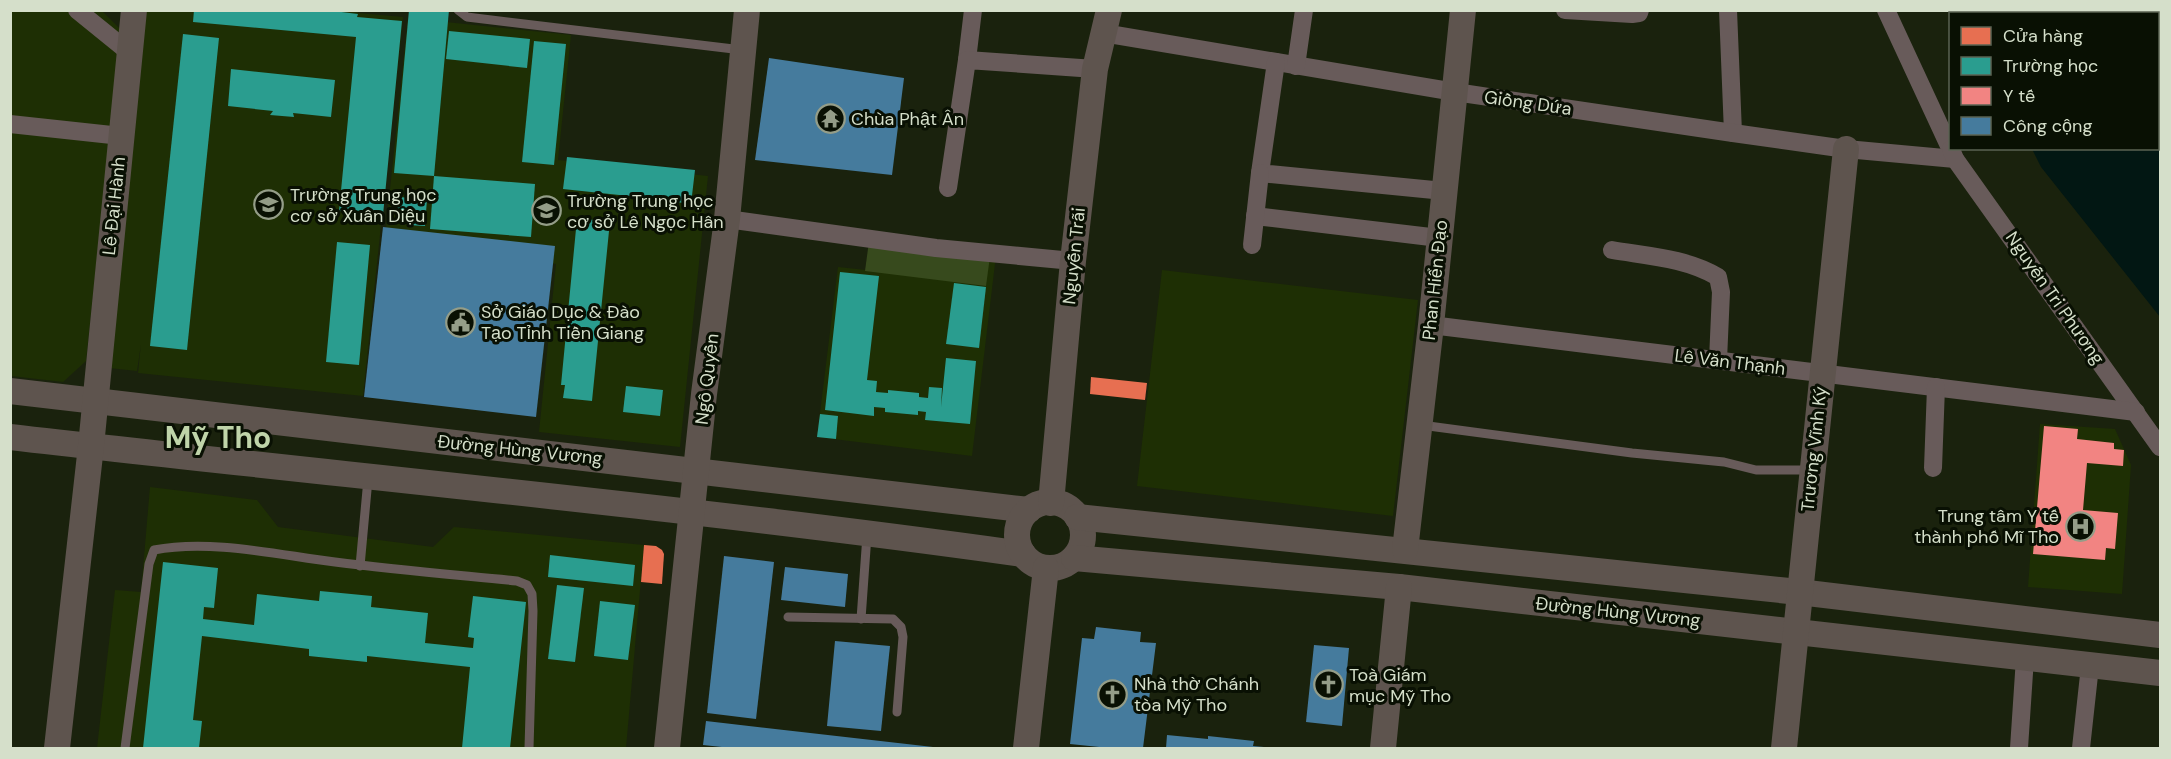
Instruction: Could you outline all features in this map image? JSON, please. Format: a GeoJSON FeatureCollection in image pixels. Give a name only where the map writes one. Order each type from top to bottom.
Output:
{"type":"FeatureCollection","features":[{"type":"Feature","properties":{"kind":"main road","name":"Lê Đại Hành"},"geometry":{"type":"LineString","coordinates":[[91,446],[134,10]]}},
{"type":"Feature","properties":{"kind":"main road","name":"Ngô Quyền"},"geometry":{"type":"LineString","coordinates":[[667,748],[691,512],[727,219],[747,10]]}},
{"type":"Feature","properties":{"kind":"main road","name":"Phan Hiển Đạo"},"geometry":{"type":"LineString","coordinates":[[1405,550],[1431,325],[1463,10]]}},
{"type":"Feature","properties":{"kind":"main road","name":"Nguyễn Trãi"},"geometry":{"type":"LineString","coordinates":[[1023,554],[1019,543],[1020,519],[1040,506],[1073,261],[1095,69],[1106,22]]}},
{"type":"Feature","properties":{"kind":"main road","name":"Trương Vĩnh Ký"},"geometry":{"type":"LineString","coordinates":[[1784,748],[1846,150]]}},
{"type":"Feature","properties":{"kind":"main road","name":"Đường Hùng Vương"},"geometry":{"type":"LineString","coordinates":[[10,391],[696,470],[1040,506]]}},
{"type":"Feature","properties":{"kind":"main road"},"geometry":{"type":"LineString","coordinates":[[10,437],[867,532],[1023,554],[1037,566],[1046,568],[1066,564],[1074,558],[1080,548],[1083,528],[1070,509],[1040,506]]}},
{"type":"Feature","properties":{"kind":"main road"},"geometry":{"type":"LineString","coordinates":[[57,748],[91,446]]}},
{"type":"Feature","properties":{"kind":"main road"},"geometry":{"type":"LineString","coordinates":[[1077,517],[1799,592],[2160,635]]}},
{"type":"Feature","properties":{"kind":"main road","name":"Đường Hùng Vương"},"geometry":{"type":"LineString","coordinates":[[1074,558],[1399,587],[2160,674]]}},
{"type":"Feature","properties":{"kind":"main road"},"geometry":{"type":"LineString","coordinates":[[1026,748],[1046,568]]}},
{"type":"Feature","properties":{"kind":"main road"},"geometry":{"type":"LineString","coordinates":[[1383,748],[1399,587]]}},
{"type":"Feature","properties":{"kind":"street"},"geometry":{"type":"LineString","coordinates":[[77,10],[129,52]]}},
{"type":"Feature","properties":{"kind":"street"},"geometry":{"type":"LineString","coordinates":[[948,188],[973,10]]}},
{"type":"Feature","properties":{"kind":"street"},"geometry":{"type":"LineString","coordinates":[[1296,66],[1304,10]]}},
{"type":"Feature","properties":{"kind":"street"},"geometry":{"type":"LineString","coordinates":[[1565,10],[1632,14],[1640,10]]}},
{"type":"Feature","properties":{"kind":"street"},"geometry":{"type":"LineString","coordinates":[[1728,10],[1733,133]]}},
{"type":"Feature","properties":{"kind":"street","name":"Nguyễn Tri Phương"},"geometry":{"type":"LineString","coordinates":[[1886,10],[1949,146]]}},
{"type":"Feature","properties":{"kind":"street","name":"Giồng Dứa"},"geometry":{"type":"LineString","coordinates":[[1106,22],[1276,62],[1455,92],[1846,150],[1952,152]]}},
{"type":"Feature","properties":{"kind":"street"},"geometry":{"type":"LineString","coordinates":[[967,60],[1095,69]]}},
{"type":"Feature","properties":{"kind":"street"},"geometry":{"type":"LineString","coordinates":[[1252,245],[1276,62]]}},
{"type":"Feature","properties":{"kind":"street"},"geometry":{"type":"LineString","coordinates":[[10,124],[121,136]]}},
{"type":"Feature","properties":{"kind":"street","name":"Nguyễn Tri Phương"},"geometry":{"type":"LineString","coordinates":[[1952,152],[2160,447]]}},
{"type":"Feature","properties":{"kind":"street"},"geometry":{"type":"LineString","coordinates":[[1260,173],[1444,191]]}},
{"type":"Feature","properties":{"kind":"street"},"geometry":{"type":"LineString","coordinates":[[1255,216],[1439,238]]}},
{"type":"Feature","properties":{"kind":"street"},"geometry":{"type":"LineString","coordinates":[[727,219],[936,248],[1073,261]]}},
{"type":"Feature","properties":{"kind":"street"},"geometry":{"type":"LineString","coordinates":[[1612,250],[1680,262],[1698,267],[1718,277],[1721,292],[1718,360]]}},
{"type":"Feature","properties":{"kind":"street","name":"Lê Văn Thạnh"},"geometry":{"type":"LineString","coordinates":[[1431,325],[2136,412]]}},
{"type":"Feature","properties":{"kind":"street"},"geometry":{"type":"LineString","coordinates":[[1933,468],[1936,387]]}},
{"type":"Feature","properties":{"kind":"street"},"geometry":{"type":"LineString","coordinates":[[2019,748],[2025,658]]}},
{"type":"Feature","properties":{"kind":"street"},"geometry":{"type":"LineString","coordinates":[[2081,748],[2090,666]]}},
{"type":"Feature","properties":{"kind":"lane"},"geometry":{"type":"LineString","coordinates":[[458,10],[467,17],[742,50]]}},
{"type":"Feature","properties":{"kind":"lane"},"geometry":{"type":"LineString","coordinates":[[1418,424],[1632,453],[1724,462],[1756,470],[1813,470]]}},
{"type":"Feature","properties":{"kind":"lane"},"geometry":{"type":"LineString","coordinates":[[360,566],[369,477]]}},
{"type":"Feature","properties":{"kind":"lane"},"geometry":{"type":"LineString","coordinates":[[861,619],[867,532]]}},
{"type":"Feature","properties":{"kind":"lane"},"geometry":{"type":"LineString","coordinates":[[125,748],[149,564],[154,550],[177,546],[227,549],[360,566],[517,580],[527,585],[532,594],[533,612],[529,748]]}},
{"type":"Feature","properties":{"kind":"lane"},"geometry":{"type":"LineString","coordinates":[[788,617],[893,619],[901,627],[903,637],[897,712]]}},
{"type":"Feature","properties":{"kind":"shaded area","name":"Trường Trung học cơ sở Xuân Diệu"},"geometry":{"type":"Polygon","coordinates":[[[358,10],[358,13],[403,17],[363,396],[138,373],[141,344],[137,371],[109,368],[146,11],[358,10]]]}},
{"type":"Feature","properties":{"kind":"shaded area"},"geometry":{"type":"Polygon","coordinates":[[[11,11],[102,11],[121,30],[86,361],[63,382],[11,376],[11,11]]]}},
{"type":"Feature","properties":{"kind":"shaded area"},"geometry":{"type":"Polygon","coordinates":[[[1970,11],[2158,12],[1970,12],[1970,11]]]}},
{"type":"Feature","properties":{"kind":"shaded area"},"geometry":{"type":"Polygon","coordinates":[[[2159,15],[2160,317],[2041,167],[2032,150],[2159,150],[2159,15]]]}},
{"type":"Feature","properties":{"kind":"shaded area","name":"Trường Trung học cơ sở Lê Ngọc Hân"},"geometry":{"type":"Polygon","coordinates":[[[408,18],[571,35],[558,160],[708,176],[680,447],[539,432],[556,264],[384,246],[408,18]]]}},
{"type":"Feature","properties":{"kind":"shaded area"},"geometry":{"type":"Polygon","coordinates":[[[870,234],[991,249],[986,286],[865,271],[870,234]]]}},
{"type":"Feature","properties":{"kind":"shaded area"},"geometry":{"type":"Polygon","coordinates":[[[997,247],[972,456],[817,437],[838,267],[866,270],[997,247]]]}},
{"type":"Feature","properties":{"kind":"shaded area"},"geometry":{"type":"Polygon","coordinates":[[[1162,270],[1418,300],[1393,516],[1137,486],[1162,270]]]}},
{"type":"Feature","properties":{"kind":"shaded area","name":"Trung tâm Y tế thành phố Mĩ Tho"},"geometry":{"type":"Polygon","coordinates":[[[2040,424],[2115,429],[2131,465],[2122,594],[2028,587],[2040,424]]]}},
{"type":"Feature","properties":{"kind":"shaded area"},"geometry":{"type":"Polygon","coordinates":[[[150,487],[257,500],[278,527],[433,547],[454,527],[644,545],[626,748],[97,748],[115,590],[141,592],[150,487]]]}},
{"type":"Feature","properties":{"kind":"building: Cửa hàng"},"geometry":{"type":"Polygon","coordinates":[[[1091,377],[1147,383],[1145,400],[1090,394],[1091,377]]]}},
{"type":"Feature","properties":{"kind":"building: Cửa hàng"},"geometry":{"type":"Polygon","coordinates":[[[644,545],[656,546],[664,554],[662,584],[641,582],[644,545]]]}},
{"type":"Feature","properties":{"kind":"building: Trường học"},"geometry":{"type":"Polygon","coordinates":[[[194,10],[325,10],[358,14],[357,17],[402,21],[383,215],[339,211],[356,37],[193,22],[194,10]]]}},
{"type":"Feature","properties":{"kind":"building: Trường học"},"geometry":{"type":"Polygon","coordinates":[[[409,10],[449,10],[434,176],[394,173],[409,10]]]}},
{"type":"Feature","properties":{"kind":"building: Trường học"},"geometry":{"type":"Polygon","coordinates":[[[449,31],[530,39],[527,68],[446,59],[449,31]]]}},
{"type":"Feature","properties":{"kind":"building: Trường học"},"geometry":{"type":"Polygon","coordinates":[[[183,34],[219,38],[187,350],[150,346],[183,34]]]}},
{"type":"Feature","properties":{"kind":"building: Trường học"},"geometry":{"type":"Polygon","coordinates":[[[534,41],[566,44],[554,165],[522,162],[534,41]]]}},
{"type":"Feature","properties":{"kind":"building: Trường học"},"geometry":{"type":"Polygon","coordinates":[[[231,69],[335,80],[331,117],[293,113],[294,117],[270,115],[273,111],[228,106],[231,69]]]}},
{"type":"Feature","properties":{"kind":"building: Trường học"},"geometry":{"type":"Polygon","coordinates":[[[567,157],[695,170],[691,204],[661,200],[660,204],[637,201],[638,197],[563,189],[567,157]]]}},
{"type":"Feature","properties":{"kind":"building: Trường học"},"geometry":{"type":"Polygon","coordinates":[[[434,176],[535,184],[531,237],[430,229],[434,176]]]}},
{"type":"Feature","properties":{"kind":"building: Trường học"},"geometry":{"type":"Polygon","coordinates":[[[398,197],[427,199],[425,226],[408,225],[409,221],[396,220],[398,197]]]}},
{"type":"Feature","properties":{"kind":"building: Trường học"},"geometry":{"type":"Polygon","coordinates":[[[582,219],[610,221],[592,401],[563,398],[565,385],[561,385],[576,229],[580,229],[582,219]]]}},
{"type":"Feature","properties":{"kind":"building: Trường học"},"geometry":{"type":"Polygon","coordinates":[[[337,242],[370,245],[359,365],[326,362],[337,242]]]}},
{"type":"Feature","properties":{"kind":"building: Trường học"},"geometry":{"type":"Polygon","coordinates":[[[840,272],[879,276],[867,380],[877,381],[876,392],[888,393],[888,390],[919,393],[919,397],[928,398],[929,387],[942,388],[941,407],[946,358],[976,361],[970,424],[925,420],[926,412],[918,411],[918,415],[885,412],[885,408],[874,407],[874,416],[825,410],[840,272]]]}},
{"type":"Feature","properties":{"kind":"building: Trường học"},"geometry":{"type":"Polygon","coordinates":[[[954,283],[986,287],[979,348],[946,344],[954,283]]]}},
{"type":"Feature","properties":{"kind":"building: Trường học"},"geometry":{"type":"Polygon","coordinates":[[[626,386],[663,390],[660,416],[623,412],[626,386]]]}},
{"type":"Feature","properties":{"kind":"building: Trường học"},"geometry":{"type":"Polygon","coordinates":[[[820,414],[838,416],[836,439],[817,437],[820,414]]]}},
{"type":"Feature","properties":{"kind":"building: Trường học"},"geometry":{"type":"Polygon","coordinates":[[[550,555],[635,565],[633,586],[548,577],[550,555]]]}},
{"type":"Feature","properties":{"kind":"building: Trường học"},"geometry":{"type":"Polygon","coordinates":[[[163,562],[218,568],[214,608],[204,607],[203,619],[254,625],[257,594],[319,601],[320,591],[372,596],[371,607],[428,613],[425,643],[473,648],[474,638],[468,637],[473,596],[526,602],[510,748],[462,748],[470,667],[367,656],[367,662],[309,656],[309,649],[202,636],[193,720],[202,721],[199,748],[143,748],[163,562]]]}},
{"type":"Feature","properties":{"kind":"building: Trường học"},"geometry":{"type":"Polygon","coordinates":[[[557,585],[584,588],[575,662],[548,659],[557,585]]]}},
{"type":"Feature","properties":{"kind":"building: Trường học"},"geometry":{"type":"Polygon","coordinates":[[[600,601],[635,605],[628,660],[594,656],[600,601]]]}},
{"type":"Feature","properties":{"kind":"building: Y tế"},"geometry":{"type":"Polygon","coordinates":[[[2044,426],[2078,429],[2077,439],[2114,443],[2114,449],[2124,450],[2123,466],[2087,463],[2083,510],[2118,513],[2115,549],[2106,548],[2105,560],[2033,554],[2044,426]]]}},
{"type":"Feature","properties":{"kind":"building: Công cộng","name":"Chùa Phật Ân"},"geometry":{"type":"Polygon","coordinates":[[[769,58],[904,78],[892,175],[755,160],[769,58]]]}},
{"type":"Feature","properties":{"kind":"building: Công cộng","name":"Sở Giáo Dục & Đào Tạo Tỉnh Tiền Giang"},"geometry":{"type":"Polygon","coordinates":[[[383,227],[555,246],[536,417],[364,397],[383,227]]]}},
{"type":"Feature","properties":{"kind":"building: Công cộng"},"geometry":{"type":"Polygon","coordinates":[[[724,556],[774,562],[756,719],[707,713],[724,556]]]}},
{"type":"Feature","properties":{"kind":"building: Công cộng"},"geometry":{"type":"Polygon","coordinates":[[[785,567],[848,574],[845,607],[781,600],[785,567]]]}},
{"type":"Feature","properties":{"kind":"building: Công cộng","name":"Nhà thờ Chánh tòa Mỹ Tho"},"geometry":{"type":"Polygon","coordinates":[[[1096,627],[1141,632],[1140,642],[1156,643],[1143,748],[1109,748],[1070,744],[1082,638],[1094,639],[1096,627]]]}},
{"type":"Feature","properties":{"kind":"building: Công cộng"},"geometry":{"type":"Polygon","coordinates":[[[835,641],[890,646],[881,731],[827,726],[835,641]]]}},
{"type":"Feature","properties":{"kind":"building: Công cộng","name":"Toà Giám mục Mỹ Tho"},"geometry":{"type":"Polygon","coordinates":[[[1314,645],[1349,648],[1342,726],[1306,722],[1314,645]]]}},
{"type":"Feature","properties":{"kind":"building: Công cộng"},"geometry":{"type":"Polygon","coordinates":[[[706,721],[933,748],[731,748],[703,745],[706,721]]]}},
{"type":"Feature","properties":{"kind":"building: Công cộng"},"geometry":{"type":"Polygon","coordinates":[[[1167,735],[1208,739],[1208,736],[1254,741],[1253,746],[1264,748],[1166,748],[1167,735]]]}},
{"type":"Feature","properties":{"kind":"place","name":"Chùa Phật Ân"},"geometry":{"type":"Point","coordinates":[830,119]}},
{"type":"Feature","properties":{"kind":"place","name":"Trường Trung học cơ sở Xuân Diệu"},"geometry":{"type":"Point","coordinates":[269,205]}},
{"type":"Feature","properties":{"kind":"place","name":"Trường Trung học cơ sở Lê Ngọc Hân"},"geometry":{"type":"Point","coordinates":[546,211]}},
{"type":"Feature","properties":{"kind":"place","name":"Sở Giáo Dục & Đào Tạo Tỉnh Tiền Giang"},"geometry":{"type":"Point","coordinates":[460,322]}},
{"type":"Feature","properties":{"kind":"place","name":"Trung tâm Y tế thành phố Mĩ Tho"},"geometry":{"type":"Point","coordinates":[2080,526]}},
{"type":"Feature","properties":{"kind":"place","name":"Toà Giám mục Mỹ Tho"},"geometry":{"type":"Point","coordinates":[1328,685]}},
{"type":"Feature","properties":{"kind":"place","name":"Nhà thờ Chánh tòa Mỹ Tho"},"geometry":{"type":"Point","coordinates":[1113,694]}},
{"type":"Feature","properties":{"kind":"district","name":"Mỹ Tho"},"geometry":{"type":"Point","coordinates":[218,437]}}]}
